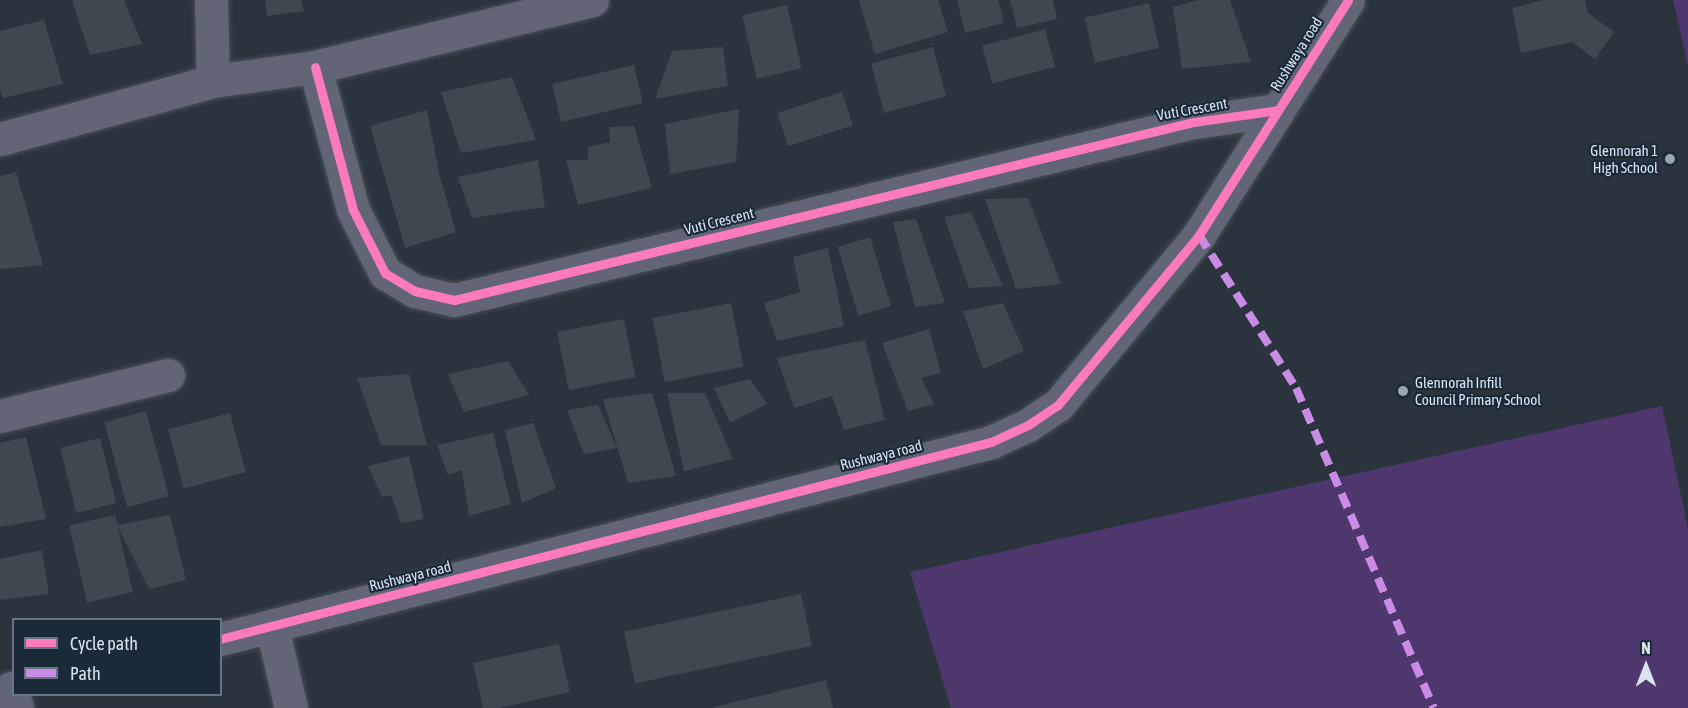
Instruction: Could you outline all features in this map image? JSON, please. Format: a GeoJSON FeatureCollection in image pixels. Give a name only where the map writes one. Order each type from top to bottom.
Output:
{"type":"FeatureCollection","features":[{"type":"Feature","properties":{"kind":"street"},"geometry":{"type":"LineString","coordinates":[[211,0],[213,81]]}},
{"type":"Feature","properties":{"kind":"street"},"geometry":{"type":"LineString","coordinates":[[0,139],[213,81],[315,67],[592,0]]}},
{"type":"Feature","properties":{"kind":"street","name":"Rushwaya road"},"geometry":{"type":"LineString","coordinates":[[222,639],[991,442],[1028,425],[1058,405],[1199,235],[1348,0]]}},
{"type":"Feature","properties":{"kind":"street","name":"Vuti Crescent"},"geometry":{"type":"LineString","coordinates":[[315,67],[353,210],[385,273],[415,291],[454,300],[1194,122],[1278,110]]}},
{"type":"Feature","properties":{"kind":"street"},"geometry":{"type":"LineString","coordinates":[[0,416],[168,375]]}},
{"type":"Feature","properties":{"kind":"street"},"geometry":{"type":"LineString","coordinates":[[272,627],[291,708]]}},
{"type":"Feature","properties":{"kind":"shaded area"},"geometry":{"type":"Polygon","coordinates":[[[1673,0],[1688,0],[1688,66],[1673,0]]]}},
{"type":"Feature","properties":{"kind":"shaded area"},"geometry":{"type":"Polygon","coordinates":[[[1662,406],[1688,528],[1688,708],[951,708],[910,572],[1662,406]]]}},
{"type":"Feature","properties":{"kind":"building"},"geometry":{"type":"Polygon","coordinates":[[[72,0],[124,0],[142,44],[90,55],[72,0]]]}},
{"type":"Feature","properties":{"kind":"building"},"geometry":{"type":"Polygon","coordinates":[[[265,0],[301,0],[304,11],[267,16],[265,0]]]}},
{"type":"Feature","properties":{"kind":"building"},"geometry":{"type":"Polygon","coordinates":[[[859,0],[938,0],[948,32],[875,54],[859,0]]]}},
{"type":"Feature","properties":{"kind":"building"},"geometry":{"type":"Polygon","coordinates":[[[957,0],[998,0],[1004,23],[965,33],[957,0]]]}},
{"type":"Feature","properties":{"kind":"building"},"geometry":{"type":"Polygon","coordinates":[[[1010,0],[1053,0],[1057,19],[1017,28],[1010,0]]]}},
{"type":"Feature","properties":{"kind":"building"},"geometry":{"type":"Polygon","coordinates":[[[1198,0],[1230,0],[1251,62],[1182,69],[1173,7],[1198,0]]]}},
{"type":"Feature","properties":{"kind":"building"},"geometry":{"type":"Polygon","coordinates":[[[1544,0],[1585,0],[1588,13],[1614,32],[1595,59],[1572,42],[1521,53],[1512,8],[1544,0]]]}},
{"type":"Feature","properties":{"kind":"building"},"geometry":{"type":"Polygon","coordinates":[[[1149,3],[1159,48],[1095,63],[1085,18],[1149,3]]]}},
{"type":"Feature","properties":{"kind":"building"},"geometry":{"type":"Polygon","coordinates":[[[787,5],[802,68],[757,79],[742,15],[787,5]]]}},
{"type":"Feature","properties":{"kind":"building"},"geometry":{"type":"Polygon","coordinates":[[[44,20],[63,84],[3,98],[0,89],[0,31],[44,20]]]}},
{"type":"Feature","properties":{"kind":"building"},"geometry":{"type":"Polygon","coordinates":[[[1045,29],[1055,67],[992,83],[982,46],[1045,29]]]}},
{"type":"Feature","properties":{"kind":"building"},"geometry":{"type":"Polygon","coordinates":[[[723,47],[728,86],[655,99],[672,51],[723,47]]]}},
{"type":"Feature","properties":{"kind":"building"},"geometry":{"type":"Polygon","coordinates":[[[933,47],[946,96],[884,113],[871,64],[933,47]]]}},
{"type":"Feature","properties":{"kind":"building"},"geometry":{"type":"Polygon","coordinates":[[[634,65],[643,103],[561,122],[552,84],[634,65]]]}},
{"type":"Feature","properties":{"kind":"building"},"geometry":{"type":"Polygon","coordinates":[[[512,77],[536,140],[461,153],[441,92],[512,77]]]}},
{"type":"Feature","properties":{"kind":"building"},"geometry":{"type":"Polygon","coordinates":[[[842,92],[853,125],[788,146],[777,113],[842,92]]]}},
{"type":"Feature","properties":{"kind":"building"},"geometry":{"type":"Polygon","coordinates":[[[739,109],[736,162],[670,174],[665,124],[739,109]]]}},
{"type":"Feature","properties":{"kind":"building"},"geometry":{"type":"Polygon","coordinates":[[[427,110],[439,173],[456,232],[405,248],[370,126],[427,110]]]}},
{"type":"Feature","properties":{"kind":"building"},"geometry":{"type":"Polygon","coordinates":[[[634,126],[652,188],[578,205],[566,160],[588,160],[588,147],[610,142],[609,127],[634,126]]]}},
{"type":"Feature","properties":{"kind":"building"},"geometry":{"type":"Polygon","coordinates":[[[538,160],[545,207],[472,218],[458,177],[538,160]]]}},
{"type":"Feature","properties":{"kind":"building"},"geometry":{"type":"Polygon","coordinates":[[[16,172],[43,265],[0,269],[0,176],[16,172]]]}},
{"type":"Feature","properties":{"kind":"building"},"geometry":{"type":"Polygon","coordinates":[[[1028,198],[1061,284],[1016,289],[985,199],[1028,198]]]}},
{"type":"Feature","properties":{"kind":"building"},"geometry":{"type":"Polygon","coordinates":[[[971,212],[1003,286],[969,288],[944,217],[971,212]]]}},
{"type":"Feature","properties":{"kind":"building"},"geometry":{"type":"Polygon","coordinates":[[[916,219],[945,303],[915,307],[893,222],[916,219]]]}},
{"type":"Feature","properties":{"kind":"building"},"geometry":{"type":"Polygon","coordinates":[[[870,237],[891,306],[859,316],[837,247],[870,237]]]}},
{"type":"Feature","properties":{"kind":"building"},"geometry":{"type":"Polygon","coordinates":[[[828,248],[844,326],[777,341],[764,303],[800,292],[793,257],[828,248]]]}},
{"type":"Feature","properties":{"kind":"building"},"geometry":{"type":"Polygon","coordinates":[[[731,303],[743,367],[665,382],[652,318],[731,303]]]}},
{"type":"Feature","properties":{"kind":"building"},"geometry":{"type":"Polygon","coordinates":[[[1003,303],[1024,351],[983,369],[963,311],[1003,303]]]}},
{"type":"Feature","properties":{"kind":"building"},"geometry":{"type":"Polygon","coordinates":[[[624,319],[635,377],[569,390],[557,332],[624,319]]]}},
{"type":"Feature","properties":{"kind":"building"},"geometry":{"type":"Polygon","coordinates":[[[929,329],[941,373],[921,378],[934,404],[908,411],[882,343],[929,329]]]}},
{"type":"Feature","properties":{"kind":"building"},"geometry":{"type":"Polygon","coordinates":[[[865,340],[885,420],[844,430],[832,396],[794,408],[777,358],[865,340]]]}},
{"type":"Feature","properties":{"kind":"building"},"geometry":{"type":"Polygon","coordinates":[[[508,361],[529,395],[464,412],[448,374],[508,361]]]}},
{"type":"Feature","properties":{"kind":"building"},"geometry":{"type":"Polygon","coordinates":[[[409,374],[427,445],[381,445],[357,378],[409,374]]]}},
{"type":"Feature","properties":{"kind":"building"},"geometry":{"type":"Polygon","coordinates":[[[750,379],[767,404],[730,423],[714,388],[750,379]]]}},
{"type":"Feature","properties":{"kind":"building"},"geometry":{"type":"Polygon","coordinates":[[[652,393],[676,476],[628,483],[603,399],[652,393]]]}},
{"type":"Feature","properties":{"kind":"building"},"geometry":{"type":"Polygon","coordinates":[[[667,393],[705,393],[733,459],[684,471],[667,393]]]}},
{"type":"Feature","properties":{"kind":"building"},"geometry":{"type":"Polygon","coordinates":[[[598,405],[617,448],[584,454],[567,410],[598,405]]]}},
{"type":"Feature","properties":{"kind":"building"},"geometry":{"type":"Polygon","coordinates":[[[146,411],[169,496],[127,507],[104,422],[146,411]]]}},
{"type":"Feature","properties":{"kind":"building"},"geometry":{"type":"Polygon","coordinates":[[[230,413],[246,472],[184,488],[168,430],[230,413]]]}},
{"type":"Feature","properties":{"kind":"building"},"geometry":{"type":"Polygon","coordinates":[[[533,423],[556,488],[522,503],[505,430],[533,423]]]}},
{"type":"Feature","properties":{"kind":"building"},"geometry":{"type":"Polygon","coordinates":[[[493,433],[511,504],[469,516],[462,470],[448,475],[437,445],[493,433]]]}},
{"type":"Feature","properties":{"kind":"building"},"geometry":{"type":"Polygon","coordinates":[[[26,437],[46,519],[0,527],[0,443],[26,437]]]}},
{"type":"Feature","properties":{"kind":"building"},"geometry":{"type":"Polygon","coordinates":[[[100,438],[116,503],[76,513],[60,448],[100,438]]]}},
{"type":"Feature","properties":{"kind":"building"},"geometry":{"type":"Polygon","coordinates":[[[409,456],[424,519],[401,523],[391,495],[382,497],[368,466],[409,456]]]}},
{"type":"Feature","properties":{"kind":"building"},"geometry":{"type":"Polygon","coordinates":[[[115,515],[133,592],[87,603],[69,526],[115,515]]]}},
{"type":"Feature","properties":{"kind":"building"},"geometry":{"type":"Polygon","coordinates":[[[170,515],[186,580],[149,589],[117,525],[170,515]]]}},
{"type":"Feature","properties":{"kind":"building"},"geometry":{"type":"Polygon","coordinates":[[[42,550],[49,594],[0,600],[0,559],[42,550]]]}},
{"type":"Feature","properties":{"kind":"building"},"geometry":{"type":"Polygon","coordinates":[[[801,594],[812,646],[635,683],[624,632],[801,594]]]}},
{"type":"Feature","properties":{"kind":"building"},"geometry":{"type":"Polygon","coordinates":[[[559,644],[570,692],[499,708],[483,708],[473,663],[559,644]]]}},
{"type":"Feature","properties":{"kind":"building"},"geometry":{"type":"Polygon","coordinates":[[[826,680],[833,708],[714,708],[714,707],[826,680]]]}},
{"type":"Feature","properties":{"kind":"marked path"},"geometry":{"type":"LineString","coordinates":[[1199,235],[1296,388],[1434,708]]}},
{"type":"Feature","properties":{"kind":"cycle path"},"geometry":{"type":"LineString","coordinates":[[222,638],[991,442],[1028,425],[1058,405],[1199,235],[1348,0]]}},
{"type":"Feature","properties":{"kind":"cycle path"},"geometry":{"type":"LineString","coordinates":[[315,67],[353,210],[385,273],[415,291],[454,300],[1194,122],[1278,110]]}},
{"type":"Feature","properties":{"kind":"place","name":"Glennorah 1 High School"},"geometry":{"type":"Point","coordinates":[1670,159]}},
{"type":"Feature","properties":{"kind":"place","name":"Glennorah Infill Council Primary School"},"geometry":{"type":"Point","coordinates":[1403,391]}}]}
